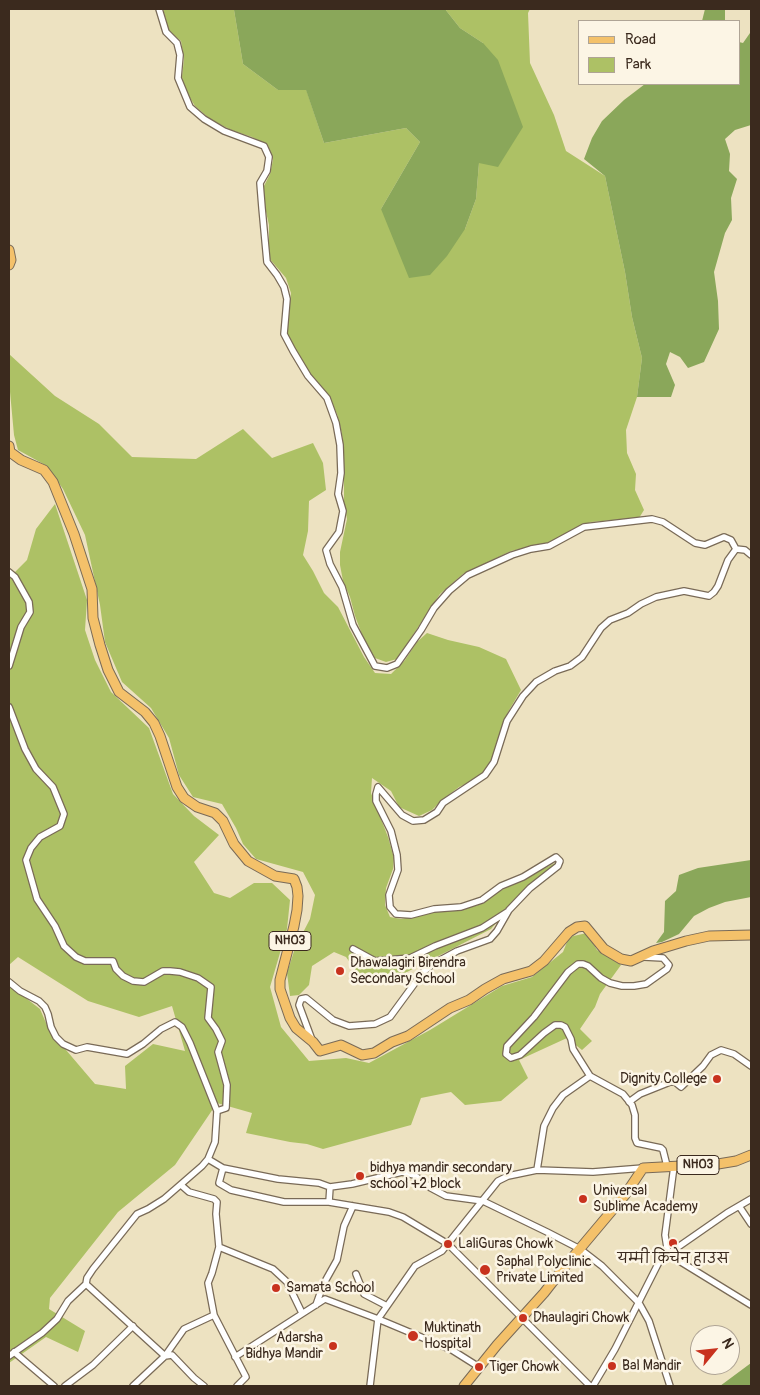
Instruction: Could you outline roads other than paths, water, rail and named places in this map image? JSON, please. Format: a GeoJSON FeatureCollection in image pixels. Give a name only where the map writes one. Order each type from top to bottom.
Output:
{"type":"FeatureCollection","features":[{"type":"Feature","properties":{"kind":"main road"},"geometry":{"type":"LineString","coordinates":[[9,250],[11,260],[9,266]]}},
{"type":"Feature","properties":{"kind":"main road","name":"NH03"},"geometry":{"type":"LineString","coordinates":[[9,446],[10,452],[21,460],[44,470],[53,482],[74,534],[92,589],[93,618],[108,670],[119,692],[145,712],[154,723],[177,787],[184,798],[197,807],[216,813],[223,821],[234,844],[248,861],[275,876],[294,879],[298,896],[297,910],[280,980],[280,989],[290,1018],[296,1028],[313,1042],[320,1051],[341,1045],[362,1055],[374,1053],[392,1042],[408,1036],[450,1008],[469,1000],[503,979],[531,971],[544,961],[569,932],[577,926],[585,926],[604,949],[621,959],[631,961],[653,951],[710,936],[751,935]]}},
{"type":"Feature","properties":{"kind":"main road","name":"NH03"},"geometry":{"type":"LineString","coordinates":[[643,1168],[718,1164],[736,1161],[751,1155]]}},
{"type":"Feature","properties":{"kind":"main road"},"geometry":{"type":"LineString","coordinates":[[464,1386],[626,1195],[643,1168]]}},
{"type":"Feature","properties":{"kind":"street"},"geometry":{"type":"LineString","coordinates":[[159,9],[166,32],[177,43],[180,55],[178,78],[190,107],[204,119],[224,131],[264,146],[270,157],[267,171],[260,183],[267,262],[284,287],[287,299],[284,334],[308,376],[327,398],[336,423],[340,445],[341,473],[338,494],[343,511],[339,532],[326,550],[330,564],[342,587],[353,625],[375,666],[387,668],[397,664],[434,608],[449,591],[468,575],[512,555],[530,549],[549,546],[584,527],[652,519],[663,522],[696,543],[704,545],[724,537],[731,540],[736,549]]}},
{"type":"Feature","properties":{"kind":"street"},"geometry":{"type":"LineString","coordinates":[[736,549],[745,550],[751,555]]}},
{"type":"Feature","properties":{"kind":"street"},"geometry":{"type":"LineString","coordinates":[[353,949],[375,961],[410,958],[482,928],[509,910],[530,888],[558,866],[560,861],[556,857],[522,878],[501,886],[475,903],[461,907],[434,909],[411,915],[396,914],[390,907],[389,895],[398,870],[397,855],[390,831],[376,801],[378,786],[402,815],[413,821],[424,820],[437,812],[443,803],[485,775],[494,762],[507,721],[523,696],[536,682],[555,671],[570,666],[582,657],[601,628],[610,620],[628,613],[641,604],[656,597],[684,591],[709,596],[718,586],[728,560],[736,549]]}},
{"type":"Feature","properties":{"kind":"street"},"geometry":{"type":"LineString","coordinates":[[9,572],[29,602],[30,612],[21,627],[9,666]]}},
{"type":"Feature","properties":{"kind":"street"},"geometry":{"type":"LineString","coordinates":[[9,707],[25,749],[36,769],[53,788],[64,814],[60,826],[40,837],[31,848],[26,860],[37,899],[55,926],[64,946],[76,957],[85,961],[113,961],[116,969],[123,976],[134,981],[144,982],[163,971],[170,971],[198,978],[211,987],[208,1018],[222,1041],[218,1052],[227,1085],[226,1108],[217,1111]]}},
{"type":"Feature","properties":{"kind":"street"},"geometry":{"type":"LineString","coordinates":[[313,1042],[299,1005],[301,999],[306,998],[332,1020],[349,1026],[375,1024],[390,1016],[414,982],[433,964],[457,951],[490,939],[509,910]]}},
{"type":"Feature","properties":{"kind":"street"},"geometry":{"type":"LineString","coordinates":[[644,956],[663,958],[669,964],[667,969],[646,984],[634,986],[610,983],[601,978],[588,966],[578,964],[568,972],[534,1017],[507,1046],[506,1054],[511,1058],[520,1055],[555,1025],[566,1027],[573,1049],[590,1076],[623,1094],[629,1102],[636,1114],[635,1138],[637,1143],[664,1150],[670,1166],[665,1235],[668,1254],[751,1305]]}},
{"type":"Feature","properties":{"kind":"street"},"geometry":{"type":"LineString","coordinates":[[9,982],[20,991],[39,1001],[48,1014],[56,1037],[63,1044],[76,1050],[87,1047],[127,1054],[161,1029],[175,1022],[182,1027],[190,1043],[217,1111],[215,1142],[208,1159],[181,1185],[148,1209],[137,1214],[93,1269],[87,1278],[86,1284],[68,1301],[57,1319],[42,1333],[12,1354],[54,1386]]}},
{"type":"Feature","properties":{"kind":"street"},"geometry":{"type":"LineString","coordinates":[[629,1102],[640,1094],[670,1082],[675,1082],[681,1087],[703,1066],[711,1055],[721,1050],[734,1054],[750,1064]]}},
{"type":"Feature","properties":{"kind":"street"},"geometry":{"type":"LineString","coordinates":[[537,1170],[544,1126],[553,1108],[563,1095],[590,1076]]}},
{"type":"Feature","properties":{"kind":"street"},"geometry":{"type":"LineString","coordinates":[[208,1159],[223,1168],[278,1179],[319,1183],[330,1187],[352,1184],[402,1172],[414,1174],[431,1188],[446,1196],[483,1201],[580,1249],[602,1266],[639,1303],[649,1321],[670,1386]]}},
{"type":"Feature","properties":{"kind":"street"},"geometry":{"type":"LineString","coordinates":[[223,1168],[219,1183],[232,1190],[284,1202],[329,1202],[389,1212],[403,1217],[448,1244],[591,1386],[615,1349],[659,1262],[668,1254],[751,1199]]}},
{"type":"Feature","properties":{"kind":"street"},"geometry":{"type":"LineString","coordinates":[[370,1386],[378,1319],[386,1306],[415,1266],[442,1251],[498,1181],[537,1170],[593,1172],[643,1168]]}},
{"type":"Feature","properties":{"kind":"street"},"geometry":{"type":"LineString","coordinates":[[181,1185],[189,1192],[214,1198],[217,1202],[216,1214],[219,1247],[208,1283],[214,1315],[246,1377],[237,1386]]}},
{"type":"Feature","properties":{"kind":"street"},"geometry":{"type":"LineString","coordinates":[[329,1202],[330,1187]]}},
{"type":"Feature","properties":{"kind":"street"},"geometry":{"type":"LineString","coordinates":[[316,1305],[323,1285],[337,1260],[344,1226],[353,1206]]}},
{"type":"Feature","properties":{"kind":"street"},"geometry":{"type":"LineString","coordinates":[[739,1206],[751,1224]]}},
{"type":"Feature","properties":{"kind":"street"},"geometry":{"type":"LineString","coordinates":[[219,1247],[273,1269],[287,1282],[302,1313]]}},
{"type":"Feature","properties":{"kind":"street"},"geometry":{"type":"LineString","coordinates":[[356,1274],[364,1294],[386,1306]]}},
{"type":"Feature","properties":{"kind":"street"},"geometry":{"type":"LineString","coordinates":[[86,1284],[165,1356]]}},
{"type":"Feature","properties":{"kind":"street"},"geometry":{"type":"LineString","coordinates":[[235,1357],[325,1299],[452,1350],[479,1367]]}},
{"type":"Feature","properties":{"kind":"street"},"geometry":{"type":"LineString","coordinates":[[133,1386],[165,1356],[184,1329],[214,1315]]}},
{"type":"Feature","properties":{"kind":"street"},"geometry":{"type":"LineString","coordinates":[[65,1386],[93,1366],[133,1326]]}},
{"type":"Feature","properties":{"kind":"street"},"geometry":{"type":"LineString","coordinates":[[165,1356],[172,1355],[204,1386]]}},
{"type":"Feature","properties":{"kind":"place","name":"Dhawalagiri Birendra Secondary School"},"geometry":{"type":"Point","coordinates":[340,971]}},
{"type":"Feature","properties":{"kind":"place","name":"Dignity College"},"geometry":{"type":"Point","coordinates":[717,1079]}},
{"type":"Feature","properties":{"kind":"place","name":"bidhya mandir secondary school +2 block"},"geometry":{"type":"Point","coordinates":[360,1176]}},
{"type":"Feature","properties":{"kind":"place","name":"Universal Sublime Academy"},"geometry":{"type":"Point","coordinates":[583,1199]}},
{"type":"Feature","properties":{"kind":"place","name":"यम्मी किचेन हाउस"},"geometry":{"type":"Point","coordinates":[673,1243]}},
{"type":"Feature","properties":{"kind":"place","name":"LaliGuras Chowk"},"geometry":{"type":"Point","coordinates":[448,1244]}},
{"type":"Feature","properties":{"kind":"place","name":"Saphal Polyclinic Private Limited"},"geometry":{"type":"Point","coordinates":[485,1270]}},
{"type":"Feature","properties":{"kind":"place","name":"Samata School"},"geometry":{"type":"Point","coordinates":[276,1288]}},
{"type":"Feature","properties":{"kind":"place","name":"Dhaulagiri Chowk"},"geometry":{"type":"Point","coordinates":[523,1318]}},
{"type":"Feature","properties":{"kind":"place","name":"Muktinath Hospital"},"geometry":{"type":"Point","coordinates":[413,1336]}},
{"type":"Feature","properties":{"kind":"place","name":"Adarsha Bidhya Mandir"},"geometry":{"type":"Point","coordinates":[333,1346]}},
{"type":"Feature","properties":{"kind":"place","name":"Bal Mandir"},"geometry":{"type":"Point","coordinates":[612,1366]}},
{"type":"Feature","properties":{"kind":"place","name":"Tiger Chowk"},"geometry":{"type":"Point","coordinates":[479,1367]}}]}
